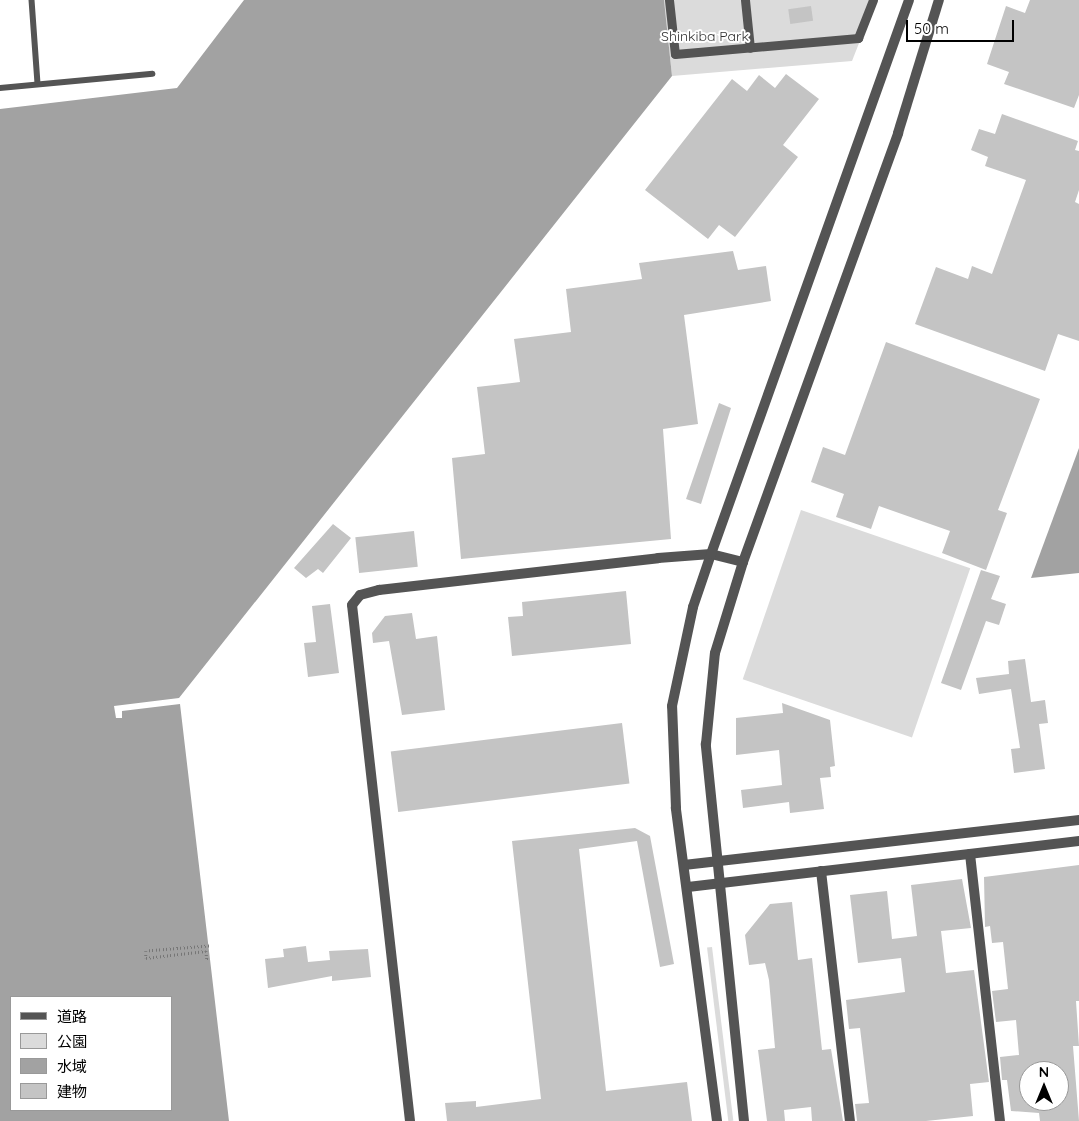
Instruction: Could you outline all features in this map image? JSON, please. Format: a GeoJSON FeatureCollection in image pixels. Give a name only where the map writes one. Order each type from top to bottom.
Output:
{"type":"FeatureCollection","features":[{"type":"Feature","properties":{"kind":"street"},"geometry":{"type":"LineString","coordinates":[[669,0],[675,54],[858,38],[873,0]]}},
{"type":"Feature","properties":{"kind":"street"},"geometry":{"type":"LineString","coordinates":[[745,0],[750,48]]}},
{"type":"Feature","properties":{"kind":"street"},"geometry":{"type":"LineString","coordinates":[[716,1121],[671,757],[672,706],[694,607],[710,554],[909,0]]}},
{"type":"Feature","properties":{"kind":"street"},"geometry":{"type":"LineString","coordinates":[[744,1121],[718,883],[706,744],[715,654],[743,562],[898,133],[938,0]]}},
{"type":"Feature","properties":{"kind":"street"},"geometry":{"type":"LineString","coordinates":[[410,1121],[352,604],[360,595],[379,590],[710,554],[743,562]]}},
{"type":"Feature","properties":{"kind":"street"},"geometry":{"type":"LineString","coordinates":[[684,865],[1079,820]]}},
{"type":"Feature","properties":{"kind":"street"},"geometry":{"type":"LineString","coordinates":[[688,887],[1079,841]]}},
{"type":"Feature","properties":{"kind":"street"},"geometry":{"type":"LineString","coordinates":[[970,854],[1000,1121]]}},
{"type":"Feature","properties":{"kind":"street"},"geometry":{"type":"LineString","coordinates":[[822,871],[850,1121]]}},
{"type":"Feature","properties":{"kind":"lane"},"geometry":{"type":"LineString","coordinates":[[32,0],[38,84]]}},
{"type":"Feature","properties":{"kind":"lane"},"geometry":{"type":"LineString","coordinates":[[0,88],[152,74]]}},
{"type":"Feature","properties":{"kind":"path"},"geometry":{"type":"LineString","coordinates":[[209,946],[146,951],[146,958],[206,950],[206,959],[210,959]]}},
{"type":"Feature","properties":{"kind":"green space","name":"Shinkiba Park"},"geometry":{"type":"Polygon","coordinates":[[[664,0],[876,0],[852,61],[672,76],[664,0]]]}},
{"type":"Feature","properties":{"kind":"green space"},"geometry":{"type":"Polygon","coordinates":[[[801,510],[970,568],[912,738],[743,679],[801,510]]]}},
{"type":"Feature","properties":{"kind":"green space"},"geometry":{"type":"Polygon","coordinates":[[[712,947],[733,1121],[728,1121],[707,948],[712,947]]]}},
{"type":"Feature","properties":{"kind":"water"},"geometry":{"type":"Polygon","coordinates":[[[244,0],[664,0],[672,76],[179,698],[114,706],[116,718],[122,718],[122,711],[180,704],[229,1121],[0,1121],[0,109],[177,88],[244,0]]]}},
{"type":"Feature","properties":{"kind":"water"},"geometry":{"type":"Polygon","coordinates":[[[1079,448],[1079,573],[1031,578],[1079,448]]]}},
{"type":"Feature","properties":{"kind":"building"},"geometry":{"type":"Polygon","coordinates":[[[1030,0],[1079,0],[1079,95],[1074,108],[1004,84],[1009,72],[987,64],[1006,6],[1025,13],[1030,0]]]}},
{"type":"Feature","properties":{"kind":"building"},"geometry":{"type":"Polygon","coordinates":[[[811,6],[813,21],[790,24],[788,9],[811,6]]]}},
{"type":"Feature","properties":{"kind":"building"},"geometry":{"type":"Polygon","coordinates":[[[786,74],[819,99],[783,145],[798,157],[735,237],[719,225],[708,239],[645,190],[732,79],[747,91],[759,75],[775,88],[786,74]]]}},
{"type":"Feature","properties":{"kind":"building"},"geometry":{"type":"Polygon","coordinates":[[[1002,114],[1078,141],[1075,150],[1079,151],[1079,190],[1075,202],[1079,204],[1079,341],[1058,334],[1045,371],[915,324],[936,267],[968,279],[972,266],[992,274],[1026,180],[985,166],[988,157],[971,150],[979,129],[995,134],[1002,114]]]}},
{"type":"Feature","properties":{"kind":"building"},"geometry":{"type":"Polygon","coordinates":[[[733,251],[738,270],[766,266],[771,301],[684,315],[698,424],[663,429],[671,539],[461,559],[452,458],[485,454],[477,387],[520,382],[514,339],[571,332],[566,289],[642,279],[639,263],[733,251]]]}},
{"type":"Feature","properties":{"kind":"building"},"geometry":{"type":"Polygon","coordinates":[[[886,342],[1040,399],[998,510],[1007,513],[986,570],[942,553],[950,531],[879,506],[871,529],[836,517],[844,494],[811,482],[823,447],[845,455],[886,342]]]}},
{"type":"Feature","properties":{"kind":"building"},"geometry":{"type":"Polygon","coordinates":[[[719,403],[731,408],[701,504],[686,499],[719,403]]]}},
{"type":"Feature","properties":{"kind":"building"},"geometry":{"type":"Polygon","coordinates":[[[333,524],[351,538],[323,573],[318,569],[306,578],[294,568],[333,524]]]}},
{"type":"Feature","properties":{"kind":"building"},"geometry":{"type":"Polygon","coordinates":[[[414,531],[418,567],[359,573],[355,537],[414,531]]]}},
{"type":"Feature","properties":{"kind":"building"},"geometry":{"type":"Polygon","coordinates":[[[981,570],[1000,576],[991,599],[1006,604],[999,625],[986,621],[961,690],[941,683],[981,570]]]}},
{"type":"Feature","properties":{"kind":"building"},"geometry":{"type":"Polygon","coordinates":[[[626,591],[631,644],[512,656],[508,617],[523,616],[522,602],[626,591]]]}},
{"type":"Feature","properties":{"kind":"building"},"geometry":{"type":"Polygon","coordinates":[[[330,604],[339,673],[308,677],[304,643],[316,642],[312,606],[330,604]]]}},
{"type":"Feature","properties":{"kind":"building"},"geometry":{"type":"Polygon","coordinates":[[[412,613],[416,639],[437,636],[445,710],[402,715],[389,641],[373,643],[372,633],[385,616],[412,613]]]}},
{"type":"Feature","properties":{"kind":"building"},"geometry":{"type":"Polygon","coordinates":[[[1025,659],[1031,702],[1045,700],[1048,723],[1039,724],[1045,769],[1014,773],[1011,749],[1020,748],[1011,689],[979,694],[976,678],[1009,674],[1008,661],[1025,659]]]}},
{"type":"Feature","properties":{"kind":"building"},"geometry":{"type":"Polygon","coordinates":[[[782,703],[830,720],[835,766],[830,767],[831,777],[820,778],[824,809],[790,813],[789,802],[743,808],[741,790],[782,785],[779,750],[736,755],[736,718],[783,713],[782,703]]]}},
{"type":"Feature","properties":{"kind":"building"},"geometry":{"type":"Polygon","coordinates":[[[622,723],[629,784],[398,812],[391,751],[622,723]]]}},
{"type":"Feature","properties":{"kind":"building"},"geometry":{"type":"Polygon","coordinates":[[[635,828],[650,836],[674,964],[660,967],[637,841],[579,849],[606,1091],[687,1082],[692,1121],[447,1121],[445,1103],[476,1101],[476,1107],[541,1099],[512,841],[635,828]]]}},
{"type":"Feature","properties":{"kind":"building"},"geometry":{"type":"Polygon","coordinates":[[[1079,865],[1079,1001],[1076,1001],[1079,1046],[1073,1046],[1079,1121],[1040,1121],[1039,1113],[1011,1111],[1007,1080],[1002,1080],[1000,1057],[1019,1055],[1016,1020],[996,1022],[992,991],[1008,989],[1003,942],[992,943],[990,926],[985,927],[984,877],[1079,865]]]}},
{"type":"Feature","properties":{"kind":"building"},"geometry":{"type":"Polygon","coordinates":[[[962,879],[971,928],[941,931],[946,973],[974,970],[989,1082],[970,1084],[973,1116],[926,1121],[857,1121],[855,1104],[869,1103],[860,1028],[849,1029],[846,1000],[905,992],[901,958],[858,963],[850,895],[887,891],[892,939],[917,936],[911,885],[962,879]]]}},
{"type":"Feature","properties":{"kind":"building"},"geometry":{"type":"Polygon","coordinates":[[[792,902],[798,960],[812,958],[822,1050],[831,1049],[843,1121],[812,1121],[811,1107],[784,1110],[785,1121],[767,1121],[758,1050],[775,1048],[769,980],[765,963],[749,965],[745,935],[770,904],[792,902]]]}},
{"type":"Feature","properties":{"kind":"building"},"geometry":{"type":"Polygon","coordinates":[[[306,946],[308,962],[330,960],[329,951],[368,949],[371,977],[332,981],[332,976],[268,988],[265,959],[284,957],[283,949],[306,946]]]}}]}
